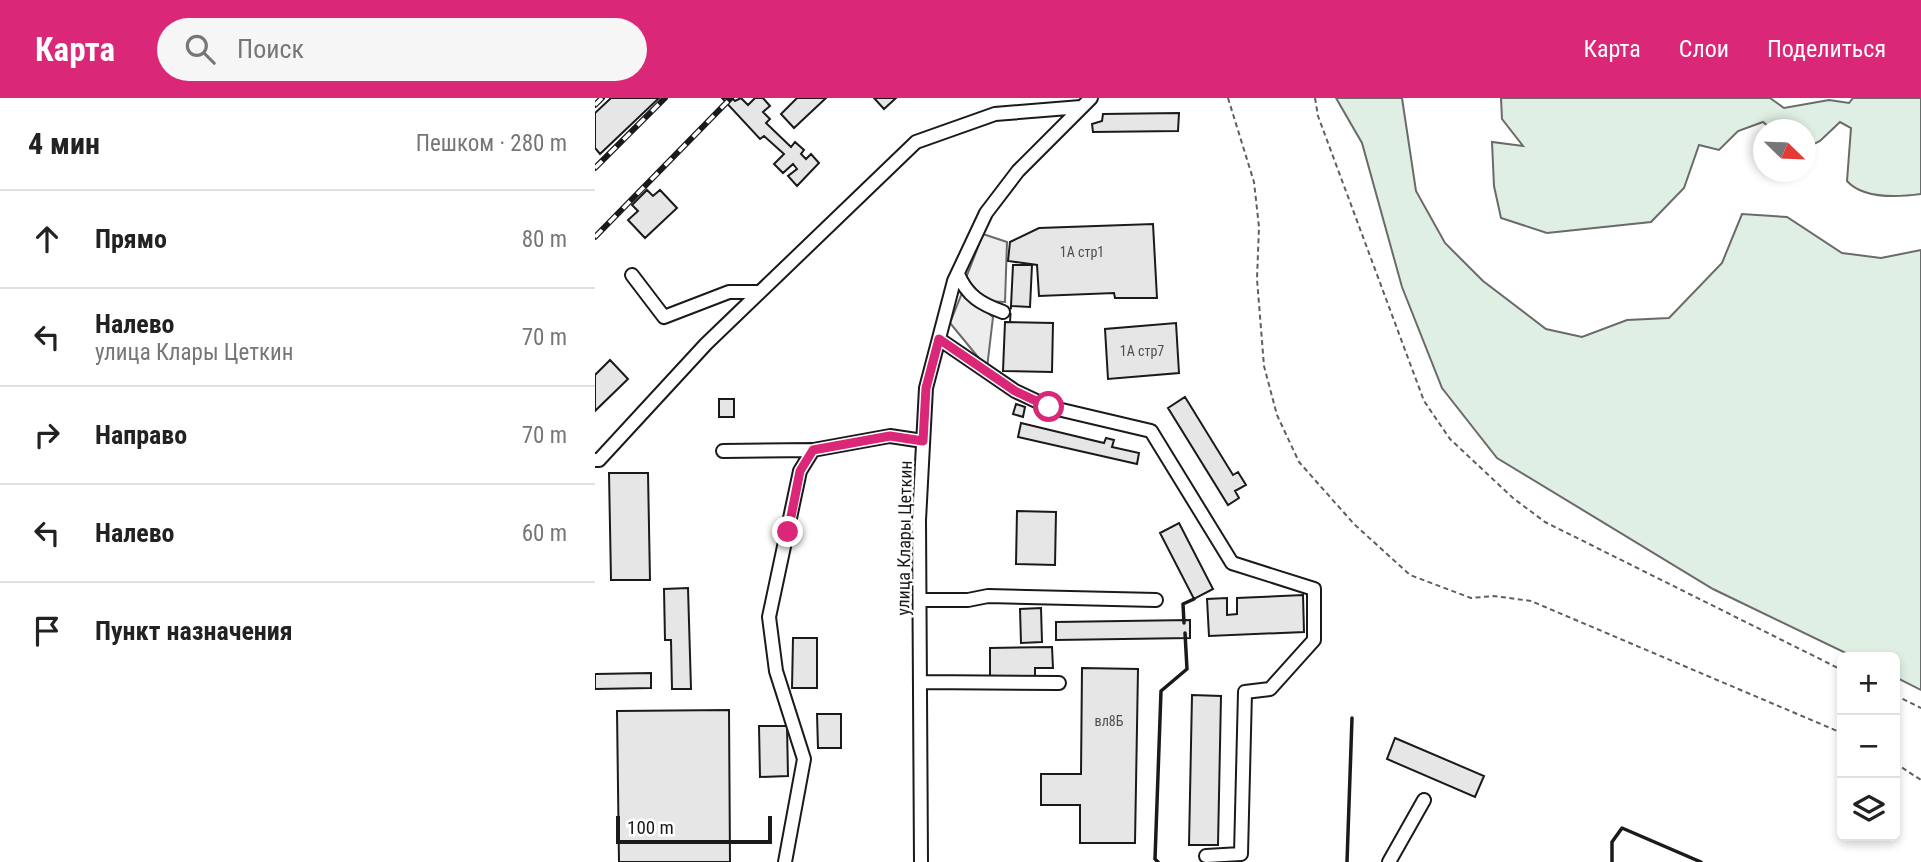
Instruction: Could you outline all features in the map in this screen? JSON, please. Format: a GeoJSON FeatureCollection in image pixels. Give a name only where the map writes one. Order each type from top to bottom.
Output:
{"type":"FeatureCollection","features":[{"type":"Feature","properties":{"kind":"street","name":"улица Клары Цеткин"},"geometry":{"type":"LineString","coordinates":[[922,862],[920,600],[926,388],[958,274],[986,213],[1018,171],[1086,103]]}},
{"type":"Feature","properties":{"kind":"street"},"geometry":{"type":"LineString","coordinates":[[595,460],[599,460],[706,344],[916,142],[995,114],[1086,103]]}},
{"type":"Feature","properties":{"kind":"street"},"geometry":{"type":"LineString","coordinates":[[958,274],[964,289],[982,304],[1003,312]]}},
{"type":"Feature","properties":{"kind":"street"},"geometry":{"type":"LineString","coordinates":[[632,275],[664,317],[729,292],[760,292]]}},
{"type":"Feature","properties":{"kind":"street"},"geometry":{"type":"LineString","coordinates":[[939,339],[1015,391],[1049,407],[1151,431],[1232,563],[1314,590],[1314,640],[1270,689],[1245,692],[1241,854],[1206,856]]}},
{"type":"Feature","properties":{"kind":"street"},"geometry":{"type":"LineString","coordinates":[[723,451],[813,450],[890,436],[923,441]]}},
{"type":"Feature","properties":{"kind":"street"},"geometry":{"type":"LineString","coordinates":[[785,862],[804,759],[776,671],[769,617],[800,471],[813,450]]}},
{"type":"Feature","properties":{"kind":"street"},"geometry":{"type":"LineString","coordinates":[[920,600],[968,600],[988,596],[1156,600]]}},
{"type":"Feature","properties":{"kind":"street"},"geometry":{"type":"LineString","coordinates":[[921,682],[1059,683]]}},
{"type":"Feature","properties":{"kind":"street"},"geometry":{"type":"LineString","coordinates":[[1389,862],[1424,800]]}},
{"type":"Feature","properties":{"kind":"path"},"geometry":{"type":"LineString","coordinates":[[1229,98],[1254,181],[1264,366],[1277,415],[1299,462],[1354,524],[1410,575],[1471,598],[1494,596],[1531,601],[1837,731]]}},
{"type":"Feature","properties":{"kind":"path"},"geometry":{"type":"LineString","coordinates":[[1315,98],[1318,116],[1358,228],[1425,401],[1450,439],[1513,498],[1545,522],[1837,668]]}},
{"type":"Feature","properties":{"kind":"path"},"geometry":{"type":"LineString","coordinates":[[1900,698],[1921,708]]}},
{"type":"Feature","properties":{"kind":"path"},"geometry":{"type":"LineString","coordinates":[[1900,766],[1921,780]]}},
{"type":"Feature","properties":{"kind":"green space"},"geometry":{"type":"Polygon","coordinates":[[[1336,98],[1402,98],[1416,191],[1445,243],[1483,281],[1546,329],[1582,337],[1627,320],[1669,318],[1722,263],[1742,214],[1787,217],[1842,253],[1881,258],[1921,250],[1921,690],[1900,680],[1900,652],[1844,652],[1713,589],[1497,458],[1442,388],[1402,287],[1362,143],[1336,98]]]}},
{"type":"Feature","properties":{"kind":"green space"},"geometry":{"type":"Polygon","coordinates":[[[1501,98],[1770,98],[1784,108],[1829,100],[1849,103],[1853,98],[1921,98],[1921,194],[1872,194],[1847,181],[1851,128],[1840,122],[1816,143],[1816,119],[1753,119],[1753,126],[1738,131],[1719,150],[1699,145],[1684,188],[1651,222],[1547,233],[1501,218],[1494,186],[1492,142],[1523,146],[1502,119],[1501,98]]]}},
{"type":"Feature","properties":{"kind":"shaded area"},"geometry":{"type":"Polygon","coordinates":[[[983,234],[1007,242],[1005,302],[986,301],[966,278],[983,234]]]}},
{"type":"Feature","properties":{"kind":"shaded area"},"geometry":{"type":"Polygon","coordinates":[[[962,293],[993,317],[987,368],[950,323],[962,293]]]}},
{"type":"Feature","properties":{"kind":"building"},"geometry":{"type":"Polygon","coordinates":[[[611,98],[659,98],[600,154],[595,148],[595,113],[611,98]]]}},
{"type":"Feature","properties":{"kind":"building"},"geometry":{"type":"Polygon","coordinates":[[[722,98],[732,98],[735,101],[741,98],[748,105],[755,98],[763,98],[770,106],[763,112],[770,119],[766,123],[791,147],[795,142],[804,150],[801,154],[806,159],[811,154],[819,163],[797,186],[788,176],[797,169],[793,164],[783,173],[774,164],[784,154],[764,136],[760,139],[722,98]]]}},
{"type":"Feature","properties":{"kind":"building"},"geometry":{"type":"Polygon","coordinates":[[[797,98],[826,98],[794,128],[781,114],[797,98]]]}},
{"type":"Feature","properties":{"kind":"building"},"geometry":{"type":"Polygon","coordinates":[[[874,98],[896,98],[884,109],[874,98]]]}},
{"type":"Feature","properties":{"kind":"building"},"geometry":{"type":"Polygon","coordinates":[[[1179,113],[1178,131],[1093,132],[1092,124],[1102,121],[1103,114],[1179,113]]]}},
{"type":"Feature","properties":{"kind":"building"},"geometry":{"type":"Polygon","coordinates":[[[647,190],[653,196],[660,190],[677,208],[645,238],[628,220],[638,211],[632,205],[647,190]]]}},
{"type":"Feature","properties":{"kind":"building"},"geometry":{"type":"Polygon","coordinates":[[[1153,224],[1157,298],[1115,298],[1114,293],[1039,296],[1037,265],[1008,261],[1010,242],[1039,228],[1153,224]]]}},
{"type":"Feature","properties":{"kind":"building"},"geometry":{"type":"Polygon","coordinates":[[[1013,265],[1032,265],[1030,307],[1011,306],[1013,265]]]}},
{"type":"Feature","properties":{"kind":"building"},"geometry":{"type":"Polygon","coordinates":[[[1005,322],[1053,323],[1052,372],[1003,371],[1005,322]]]}},
{"type":"Feature","properties":{"kind":"building"},"geometry":{"type":"Polygon","coordinates":[[[1176,323],[1179,373],[1108,379],[1105,329],[1176,323]]]}},
{"type":"Feature","properties":{"kind":"building"},"geometry":{"type":"Polygon","coordinates":[[[610,360],[628,379],[595,411],[595,375],[610,360]]]}},
{"type":"Feature","properties":{"kind":"building"},"geometry":{"type":"Polygon","coordinates":[[[1185,397],[1233,475],[1238,472],[1246,485],[1235,491],[1239,498],[1228,505],[1168,408],[1185,397]]]}},
{"type":"Feature","properties":{"kind":"building"},"geometry":{"type":"Polygon","coordinates":[[[719,399],[734,399],[734,417],[719,417],[719,399]]]}},
{"type":"Feature","properties":{"kind":"building"},"geometry":{"type":"Polygon","coordinates":[[[1016,404],[1025,407],[1023,417],[1013,414],[1016,404]]]}},
{"type":"Feature","properties":{"kind":"building"},"geometry":{"type":"Polygon","coordinates":[[[1021,423],[1104,443],[1106,438],[1114,440],[1112,447],[1139,453],[1137,464],[1018,437],[1021,423]]]}},
{"type":"Feature","properties":{"kind":"building"},"geometry":{"type":"Polygon","coordinates":[[[609,473],[648,473],[650,580],[611,580],[609,473]]]}},
{"type":"Feature","properties":{"kind":"building"},"geometry":{"type":"Polygon","coordinates":[[[1017,511],[1056,512],[1055,565],[1016,564],[1017,511]]]}},
{"type":"Feature","properties":{"kind":"building"},"geometry":{"type":"Polygon","coordinates":[[[1179,523],[1213,589],[1194,599],[1160,533],[1179,523]]]}},
{"type":"Feature","properties":{"kind":"building"},"geometry":{"type":"Polygon","coordinates":[[[688,588],[691,689],[672,689],[671,640],[665,640],[664,589],[688,588]]]}},
{"type":"Feature","properties":{"kind":"building"},"geometry":{"type":"Polygon","coordinates":[[[1303,595],[1304,632],[1209,636],[1207,599],[1227,598],[1227,615],[1237,614],[1237,598],[1303,595]]]}},
{"type":"Feature","properties":{"kind":"building"},"geometry":{"type":"Polygon","coordinates":[[[1041,608],[1042,642],[1021,643],[1020,609],[1041,608]]]}},
{"type":"Feature","properties":{"kind":"building"},"geometry":{"type":"Polygon","coordinates":[[[1190,620],[1190,638],[1056,640],[1056,622],[1190,620]]]}},
{"type":"Feature","properties":{"kind":"building"},"geometry":{"type":"Polygon","coordinates":[[[793,638],[817,638],[817,688],[792,688],[793,638]]]}},
{"type":"Feature","properties":{"kind":"building"},"geometry":{"type":"Polygon","coordinates":[[[1052,647],[1053,668],[1035,668],[1035,678],[990,678],[990,648],[1052,647]]]}},
{"type":"Feature","properties":{"kind":"building"},"geometry":{"type":"Polygon","coordinates":[[[1082,668],[1138,669],[1135,843],[1080,843],[1080,805],[1041,805],[1041,774],[1081,774],[1082,668]]]}},
{"type":"Feature","properties":{"kind":"building"},"geometry":{"type":"Polygon","coordinates":[[[651,673],[651,688],[595,689],[595,674],[651,673]]]}},
{"type":"Feature","properties":{"kind":"building"},"geometry":{"type":"Polygon","coordinates":[[[1192,695],[1221,696],[1218,845],[1189,845],[1192,695]]]}},
{"type":"Feature","properties":{"kind":"building"},"geometry":{"type":"Polygon","coordinates":[[[729,710],[730,862],[619,862],[617,711],[729,710]]]}},
{"type":"Feature","properties":{"kind":"building"},"geometry":{"type":"Polygon","coordinates":[[[817,714],[841,714],[841,748],[818,748],[817,714]]]}},
{"type":"Feature","properties":{"kind":"building"},"geometry":{"type":"Polygon","coordinates":[[[759,726],[787,726],[788,776],[760,777],[759,726]]]}},
{"type":"Feature","properties":{"kind":"building"},"geometry":{"type":"Polygon","coordinates":[[[1395,738],[1484,776],[1475,797],[1387,759],[1395,738]]]}},
{"type":"Feature","properties":{"kind":"railway"},"geometry":{"type":"LineString","coordinates":[[595,105],[602,98]]}},
{"type":"Feature","properties":{"kind":"railway"},"geometry":{"type":"LineString","coordinates":[[595,168],[665,98]]}},
{"type":"Feature","properties":{"kind":"railway"},"geometry":{"type":"LineString","coordinates":[[595,237],[731,98]]}},
{"type":"Feature","properties":{"kind":"fence"},"geometry":{"type":"LineString","coordinates":[[1010,322],[1011,306]]}},
{"type":"Feature","properties":{"kind":"wall"},"geometry":{"type":"LineString","coordinates":[[1184,623],[1183,604],[1194,599]]}},
{"type":"Feature","properties":{"kind":"wall"},"geometry":{"type":"LineString","coordinates":[[1158,862],[1155,859],[1161,691],[1187,669],[1185,633]]}},
{"type":"Feature","properties":{"kind":"wall"},"geometry":{"type":"LineString","coordinates":[[1347,862],[1352,718]]}},
{"type":"Feature","properties":{"kind":"wall"},"geometry":{"type":"LineString","coordinates":[[1612,862],[1612,842],[1622,828],[1701,862]]}},
{"type":"Feature","properties":{"kind":"route"},"geometry":{"type":"LineString","coordinates":[[788,532],[800,471],[813,450],[890,436],[923,441],[926,388],[939,339],[1015,391],[1049,407]]}}]}
